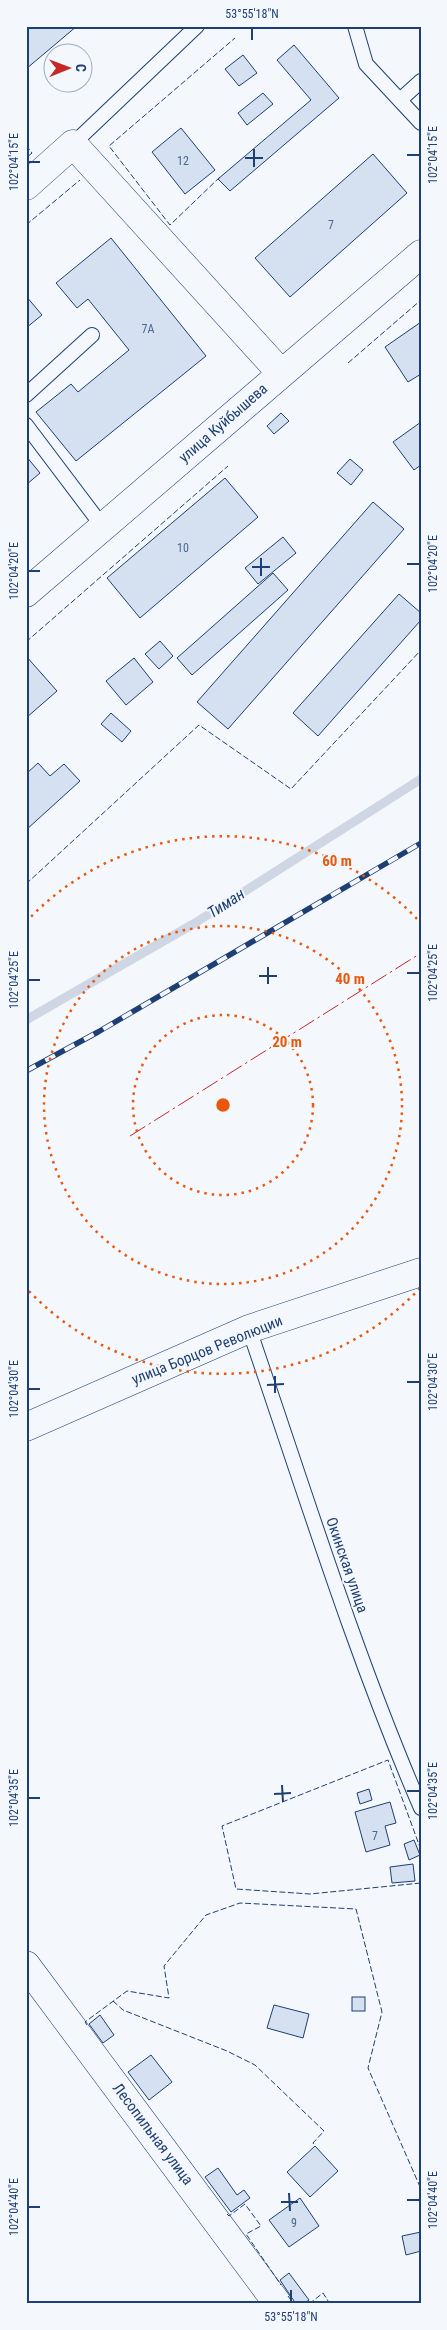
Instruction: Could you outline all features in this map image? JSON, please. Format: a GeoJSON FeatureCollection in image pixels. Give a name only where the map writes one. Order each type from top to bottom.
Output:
{"type":"FeatureCollection","features":[{"type":"Feature","properties":{"kind":"street"},"geometry":{"type":"LineString","coordinates":[[26,186],[73,144],[281,373]]}},
{"type":"Feature","properties":{"kind":"street","name":"улица Куйбышева"},"geometry":{"type":"LineString","coordinates":[[26,593],[421,254]]}},
{"type":"Feature","properties":{"kind":"street","name":"улица Борцов Революции"},"geometry":{"type":"LineString","coordinates":[[26,1426],[249,1329],[421,1272]]}},
{"type":"Feature","properties":{"kind":"street","name":"Лесопильная улица"},"geometry":{"type":"LineString","coordinates":[[26,1965],[278,2304]]}},
{"type":"Feature","properties":{"kind":"lane"},"geometry":{"type":"LineString","coordinates":[[73,144],[197,26]]}},
{"type":"Feature","properties":{"kind":"lane"},"geometry":{"type":"LineString","coordinates":[[355,26],[366,64],[421,123]]}},
{"type":"Feature","properties":{"kind":"lane"},"geometry":{"type":"LineString","coordinates":[[400,100],[421,81]]}},
{"type":"Feature","properties":{"kind":"lane"},"geometry":{"type":"LineString","coordinates":[[26,395],[92,335]]}},
{"type":"Feature","properties":{"kind":"lane"},"geometry":{"type":"LineString","coordinates":[[26,426],[103,527]]}},
{"type":"Feature","properties":{"kind":"lane","name":"Окинская улица"},"geometry":{"type":"LineString","coordinates":[[249,1329],[352,1630],[400,1760],[421,1808]]}},
{"type":"Feature","properties":{"kind":"building"},"geometry":{"type":"Polygon","coordinates":[[[26,26],[77,26],[58,42],[42,42],[42,56],[26,69],[26,26]]]}},
{"type":"Feature","properties":{"kind":"building"},"geometry":{"type":"Polygon","coordinates":[[[294,45],[339,98],[230,191],[218,179],[311,100],[277,60],[294,45]]]}},
{"type":"Feature","properties":{"kind":"building"},"geometry":{"type":"Polygon","coordinates":[[[243,55],[257,73],[239,86],[225,69],[243,55]]]}},
{"type":"Feature","properties":{"kind":"building"},"geometry":{"type":"Polygon","coordinates":[[[263,93],[273,104],[247,125],[238,113],[263,93]]]}},
{"type":"Feature","properties":{"kind":"building"},"geometry":{"type":"Polygon","coordinates":[[[181,128],[215,170],[185,194],[152,152],[181,128]]]}},
{"type":"Feature","properties":{"kind":"building"},"geometry":{"type":"Polygon","coordinates":[[[373,154],[407,193],[290,297],[255,258],[373,154]]]}},
{"type":"Feature","properties":{"kind":"building"},"geometry":{"type":"Polygon","coordinates":[[[111,238],[206,356],[76,461],[36,412],[71,384],[78,392],[129,350],[88,299],[77,308],[56,283],[111,238]]]}},
{"type":"Feature","properties":{"kind":"building"},"geometry":{"type":"Polygon","coordinates":[[[26,296],[42,315],[26,328],[26,296]]]}},
{"type":"Feature","properties":{"kind":"building"},"geometry":{"type":"Polygon","coordinates":[[[421,322],[421,374],[408,382],[385,347],[421,322]]]}},
{"type":"Feature","properties":{"kind":"building"},"geometry":{"type":"Polygon","coordinates":[[[281,413],[289,421],[274,434],[267,426],[281,413]]]}},
{"type":"Feature","properties":{"kind":"building"},"geometry":{"type":"Polygon","coordinates":[[[421,422],[421,465],[414,470],[393,442],[421,422]]]}},
{"type":"Feature","properties":{"kind":"building"},"geometry":{"type":"Polygon","coordinates":[[[26,456],[40,473],[26,485],[26,456]]]}},
{"type":"Feature","properties":{"kind":"building"},"geometry":{"type":"Polygon","coordinates":[[[350,459],[363,470],[351,485],[337,473],[350,459]]]}},
{"type":"Feature","properties":{"kind":"building"},"geometry":{"type":"Polygon","coordinates":[[[225,478],[258,517],[140,618],[107,578],[225,478]]]}},
{"type":"Feature","properties":{"kind":"building"},"geometry":{"type":"Polygon","coordinates":[[[373,502],[404,529],[228,729],[197,702],[373,502]]]}},
{"type":"Feature","properties":{"kind":"building"},"geometry":{"type":"Polygon","coordinates":[[[283,537],[296,553],[258,584],[245,568],[283,537]]]}},
{"type":"Feature","properties":{"kind":"building"},"geometry":{"type":"Polygon","coordinates":[[[273,573],[288,590],[192,675],[177,658],[273,573]]]}},
{"type":"Feature","properties":{"kind":"building"},"geometry":{"type":"Polygon","coordinates":[[[399,594],[421,613],[421,620],[318,736],[293,713],[399,594]]]}},
{"type":"Feature","properties":{"kind":"building"},"geometry":{"type":"Polygon","coordinates":[[[160,641],[173,656],[159,669],[145,654],[160,641]]]}},
{"type":"Feature","properties":{"kind":"building"},"geometry":{"type":"Polygon","coordinates":[[[26,656],[57,691],[26,718],[26,656]]]}},
{"type":"Feature","properties":{"kind":"building"},"geometry":{"type":"Polygon","coordinates":[[[134,658],[153,682],[126,705],[106,681],[134,658]]]}},
{"type":"Feature","properties":{"kind":"building"},"geometry":{"type":"Polygon","coordinates":[[[111,713],[131,731],[122,742],[101,724],[111,713]]]}},
{"type":"Feature","properties":{"kind":"building"},"geometry":{"type":"Polygon","coordinates":[[[38,763],[50,776],[64,764],[80,781],[26,830],[26,774],[38,763]]]}},
{"type":"Feature","properties":{"kind":"building"},"geometry":{"type":"Polygon","coordinates":[[[369,1789],[372,1800],[360,1804],[357,1793],[369,1789]]]}},
{"type":"Feature","properties":{"kind":"building"},"geometry":{"type":"Polygon","coordinates":[[[390,1802],[396,1823],[385,1826],[390,1845],[366,1852],[355,1812],[390,1802]]]}},
{"type":"Feature","properties":{"kind":"building"},"geometry":{"type":"Polygon","coordinates":[[[414,1840],[420,1855],[409,1860],[404,1844],[414,1840]]]}},
{"type":"Feature","properties":{"kind":"building"},"geometry":{"type":"Polygon","coordinates":[[[413,1864],[415,1881],[392,1883],[390,1867],[413,1864]]]}},
{"type":"Feature","properties":{"kind":"building"},"geometry":{"type":"Polygon","coordinates":[[[352,1997],[365,1997],[365,2011],[352,2011],[352,1997]]]}},
{"type":"Feature","properties":{"kind":"building"},"geometry":{"type":"Polygon","coordinates":[[[274,2005],[309,2014],[303,2038],[267,2028],[274,2005]]]}},
{"type":"Feature","properties":{"kind":"building"},"geometry":{"type":"Polygon","coordinates":[[[100,2015],[114,2035],[103,2043],[89,2024],[100,2015]]]}},
{"type":"Feature","properties":{"kind":"building"},"geometry":{"type":"Polygon","coordinates":[[[151,2055],[172,2082],[149,2100],[128,2072],[151,2055]]]}},
{"type":"Feature","properties":{"kind":"building"},"geometry":{"type":"Polygon","coordinates":[[[315,2146],[338,2171],[310,2197],[287,2172],[315,2146]]]}},
{"type":"Feature","properties":{"kind":"building"},"geometry":{"type":"Polygon","coordinates":[[[218,2168],[237,2195],[244,2190],[250,2198],[231,2212],[205,2177],[218,2168]]]}},
{"type":"Feature","properties":{"kind":"building"},"geometry":{"type":"Polygon","coordinates":[[[300,2198],[319,2226],[289,2247],[269,2220],[300,2198]]]}},
{"type":"Feature","properties":{"kind":"building"},"geometry":{"type":"Polygon","coordinates":[[[421,2232],[421,2251],[406,2255],[402,2236],[421,2232]]]}},
{"type":"Feature","properties":{"kind":"building"},"geometry":{"type":"Polygon","coordinates":[[[289,2273],[309,2300],[303,2304],[296,2304],[280,2280],[289,2273]]]}},
{"type":"Feature","properties":{"kind":"waterway","name":"Тиман"},"geometry":{"type":"LineString","coordinates":[[26,1020],[195,923],[421,779]]}},
{"type":"Feature","properties":{"kind":"railway"},"geometry":{"type":"LineString","coordinates":[[26,1071],[98,1032],[421,843]]}},
{"type":"Feature","properties":{"kind":"fence"},"geometry":{"type":"LineString","coordinates":[[220,177],[170,225],[109,146],[235,38]]}},
{"type":"Feature","properties":{"kind":"fence"},"geometry":{"type":"LineString","coordinates":[[26,145],[32,153],[26,158]]}},
{"type":"Feature","properties":{"kind":"fence"},"geometry":{"type":"LineString","coordinates":[[26,225],[80,180]]}},
{"type":"Feature","properties":{"kind":"fence"},"geometry":{"type":"LineString","coordinates":[[348,363],[421,300]]}},
{"type":"Feature","properties":{"kind":"fence"},"geometry":{"type":"LineString","coordinates":[[26,642],[228,466]]}},
{"type":"Feature","properties":{"kind":"fence"},"geometry":{"type":"LineString","coordinates":[[26,884],[199,725],[291,789],[421,650]]}},
{"type":"Feature","properties":{"kind":"fence"},"geometry":{"type":"LineString","coordinates":[[421,1850],[388,1760],[222,1826],[236,1889],[310,1894],[421,1883]]}},
{"type":"Feature","properties":{"kind":"fence"},"geometry":{"type":"LineString","coordinates":[[87,2025],[85,2022],[127,1991],[169,1998],[164,1966],[206,1915],[240,1903],[356,1909],[382,2012],[368,2068],[421,2189]]}},
{"type":"Feature","properties":{"kind":"fence"},"geometry":{"type":"LineString","coordinates":[[113,2001],[123,2010],[227,2051],[255,2065],[324,2131],[313,2143],[315,2146]]}},
{"type":"Feature","properties":{"kind":"fence"},"geometry":{"type":"LineString","coordinates":[[227,2214],[229,2216],[245,2204],[261,2226],[246,2234],[281,2285]]}},
{"type":"Feature","properties":{"kind":"fence"},"geometry":{"type":"LineString","coordinates":[[309,2304],[323,2293],[330,2304]]}},
{"type":"Feature","properties":{"kind":"fence"},"geometry":{"type":"LineString","coordinates":[[288,2296],[294,2304]]}},
{"type":"Feature","properties":{"kind":"power"},"geometry":{"type":"LineString","coordinates":[[130,1136],[421,953]]}}]}
